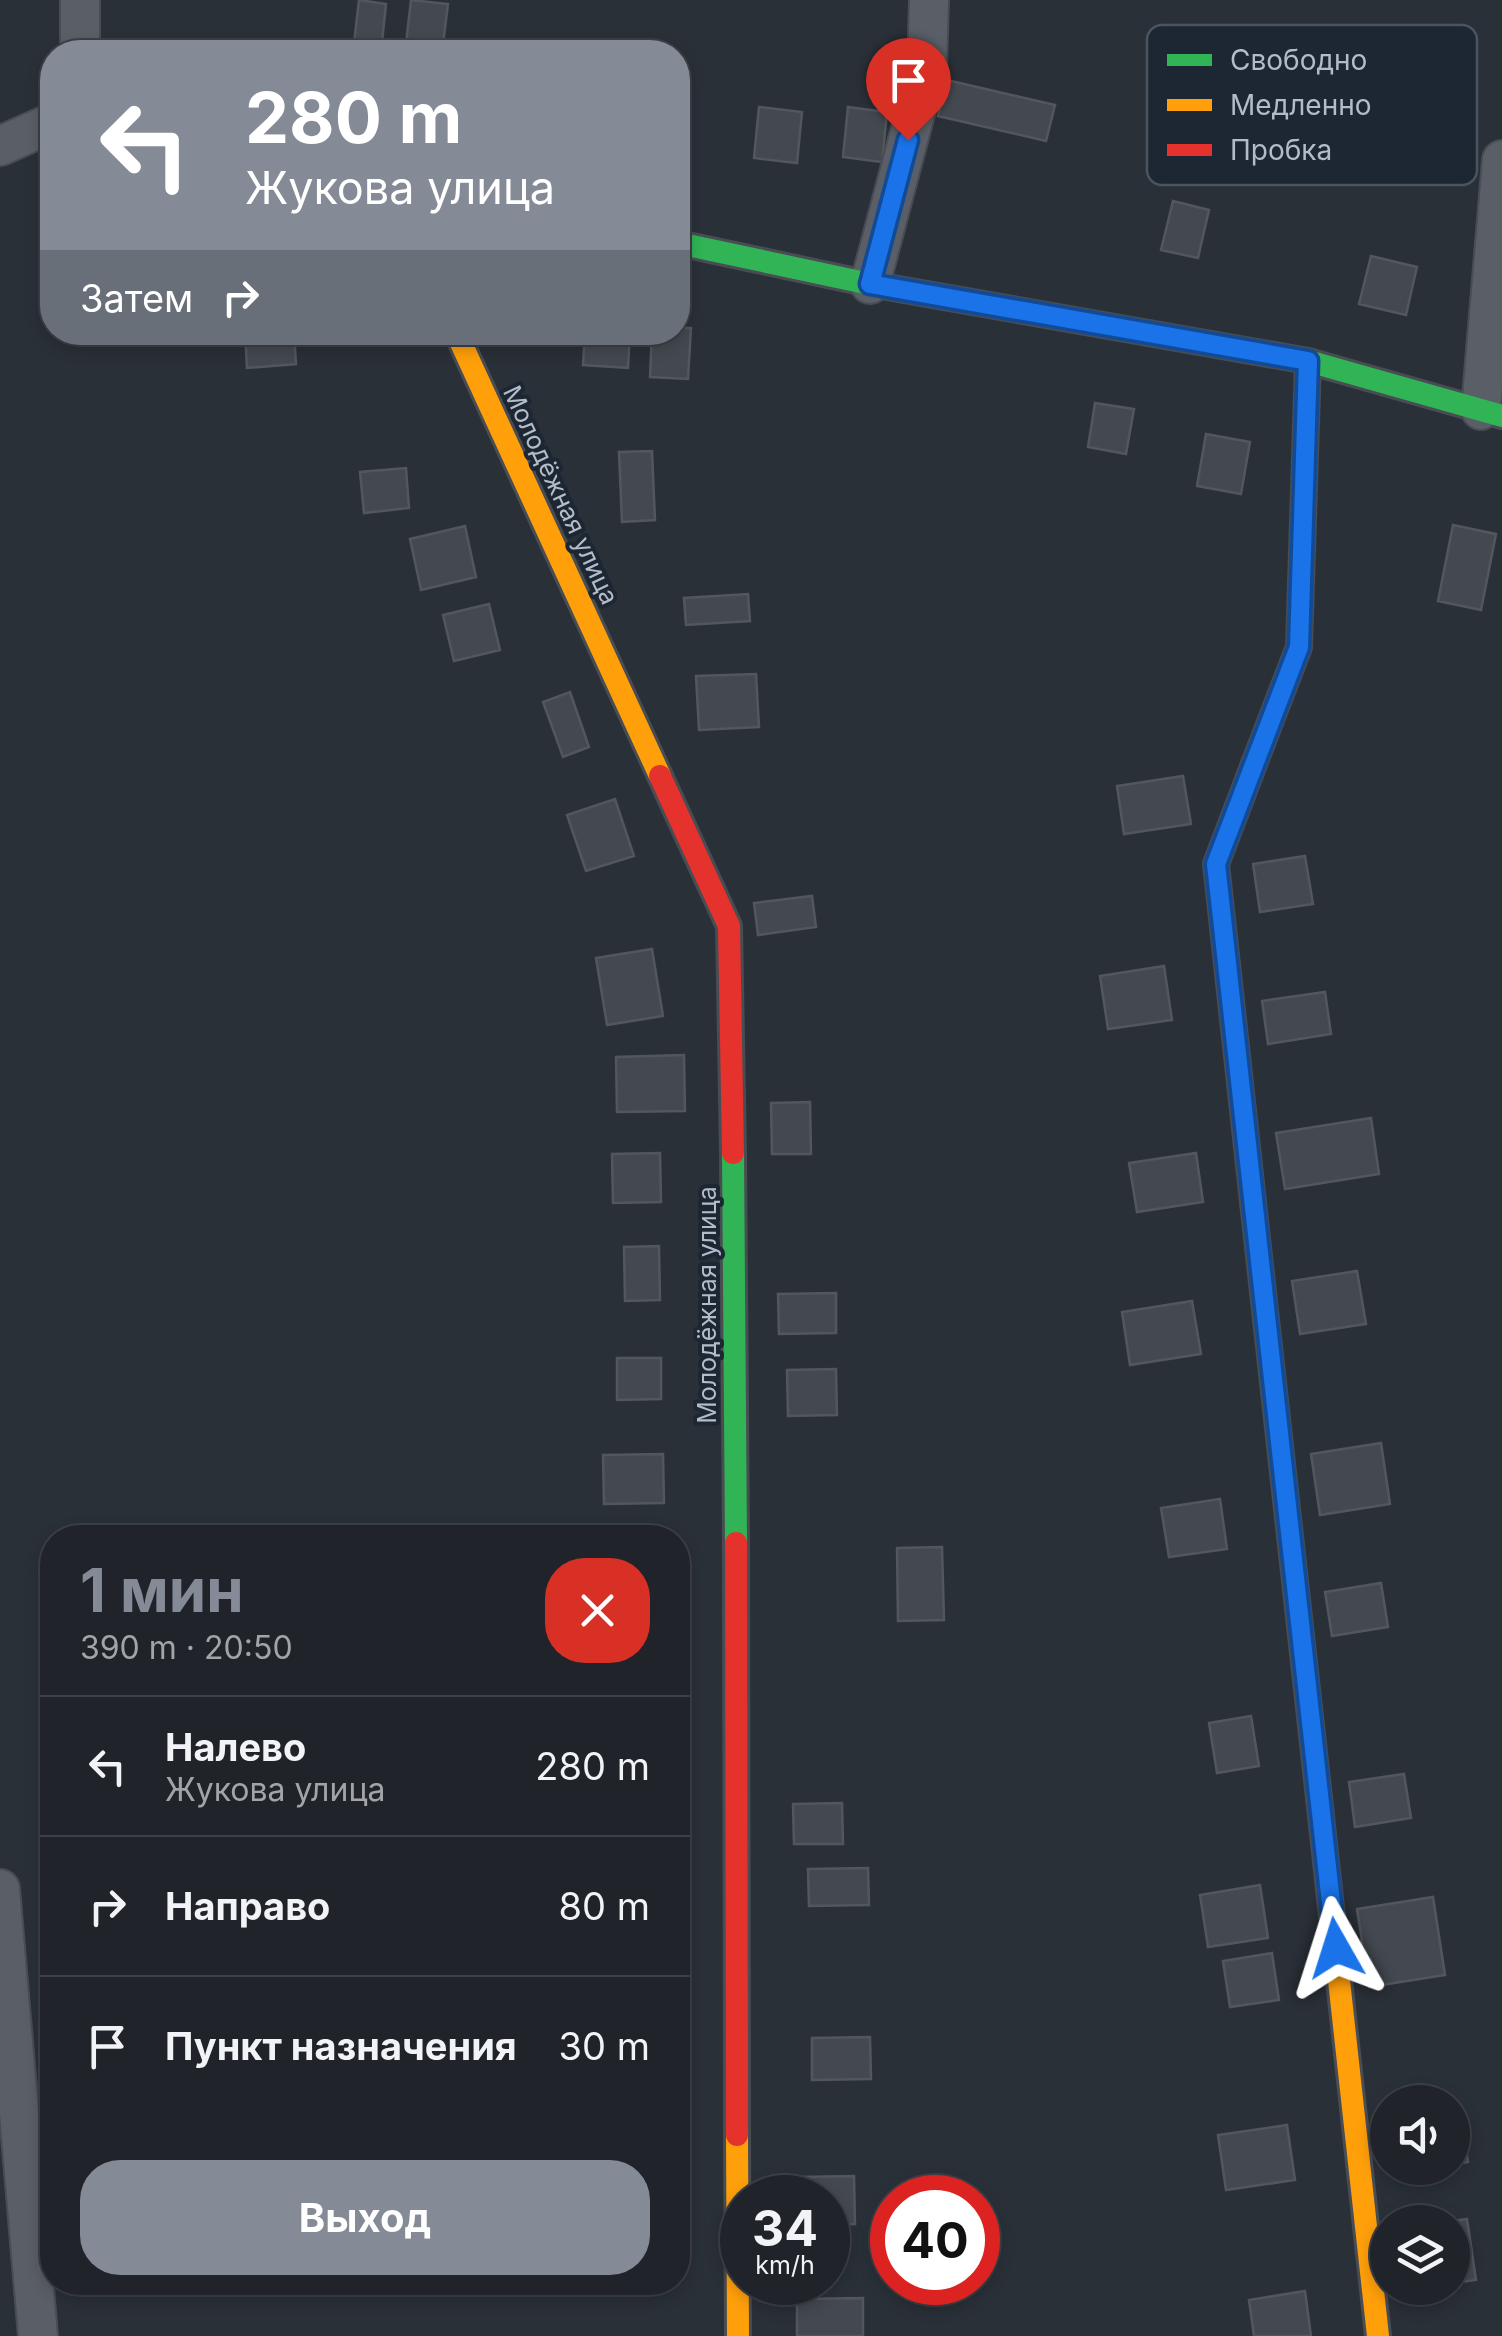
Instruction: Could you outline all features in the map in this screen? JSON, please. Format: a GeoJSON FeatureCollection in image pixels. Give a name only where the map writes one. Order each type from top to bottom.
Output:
{"type":"FeatureCollection","features":[{"type":"Feature","properties":{"kind":"street"},"geometry":{"type":"LineString","coordinates":[[80,0],[80,40]]}},
{"type":"Feature","properties":{"kind":"street"},"geometry":{"type":"LineString","coordinates":[[870,284],[926,68],[930,0]]}},
{"type":"Feature","properties":{"kind":"street"},"geometry":{"type":"LineString","coordinates":[[0,146],[40,128]]}},
{"type":"Feature","properties":{"kind":"street"},"geometry":{"type":"LineString","coordinates":[[690,246],[870,284],[1308,361],[1491,412],[1502,160]]}},
{"type":"Feature","properties":{"kind":"street","name":"Молодёжная улица"},"geometry":{"type":"LineString","coordinates":[[462,345],[728,926],[735,1275],[738,2336]]}},
{"type":"Feature","properties":{"kind":"street"},"geometry":{"type":"LineString","coordinates":[[1308,361],[1299,647],[1216,864],[1378,2336]]}},
{"type":"Feature","properties":{"kind":"street"},"geometry":{"type":"LineString","coordinates":[[0,1889],[38,2336]]}},
{"type":"Feature","properties":{"kind":"building"},"geometry":{"type":"Polygon","coordinates":[[[359,0],[386,4],[382,40],[354,40],[359,0]]]}},
{"type":"Feature","properties":{"kind":"building"},"geometry":{"type":"Polygon","coordinates":[[[411,0],[448,4],[444,40],[406,40],[411,0]]]}},
{"type":"Feature","properties":{"kind":"building"},"geometry":{"type":"Polygon","coordinates":[[[947,80],[1055,105],[1046,141],[938,116],[947,80]]]}},
{"type":"Feature","properties":{"kind":"building"},"geometry":{"type":"Polygon","coordinates":[[[759,107],[802,112],[797,163],[754,158],[759,107]]]}},
{"type":"Feature","properties":{"kind":"building"},"geometry":{"type":"Polygon","coordinates":[[[848,107],[887,112],[882,162],[843,157],[848,107]]]}},
{"type":"Feature","properties":{"kind":"building"},"geometry":{"type":"Polygon","coordinates":[[[1173,201],[1209,210],[1198,258],[1161,250],[1173,201]]]}},
{"type":"Feature","properties":{"kind":"building"},"geometry":{"type":"Polygon","coordinates":[[[1371,256],[1417,267],[1406,315],[1359,304],[1371,256]]]}},
{"type":"Feature","properties":{"kind":"building"},"geometry":{"type":"Polygon","coordinates":[[[246,345],[295,345],[296,364],[247,368],[246,345]]]}},
{"type":"Feature","properties":{"kind":"building"},"geometry":{"type":"Polygon","coordinates":[[[584,345],[629,345],[628,368],[583,365],[584,345]]]}},
{"type":"Feature","properties":{"kind":"building"},"geometry":{"type":"Polygon","coordinates":[[[651,345],[690,345],[688,379],[650,377],[651,345]]]}},
{"type":"Feature","properties":{"kind":"building"},"geometry":{"type":"Polygon","coordinates":[[[1095,403],[1134,409],[1126,454],[1088,447],[1095,403]]]}},
{"type":"Feature","properties":{"kind":"building"},"geometry":{"type":"Polygon","coordinates":[[[1206,434],[1250,442],[1241,494],[1197,486],[1206,434]]]}},
{"type":"Feature","properties":{"kind":"building"},"geometry":{"type":"Polygon","coordinates":[[[652,451],[655,520],[622,522],[619,452],[652,451]]]}},
{"type":"Feature","properties":{"kind":"building"},"geometry":{"type":"Polygon","coordinates":[[[406,468],[409,508],[364,513],[360,472],[406,468]]]}},
{"type":"Feature","properties":{"kind":"building"},"geometry":{"type":"Polygon","coordinates":[[[1453,525],[1496,534],[1481,610],[1438,601],[1453,525]]]}},
{"type":"Feature","properties":{"kind":"building"},"geometry":{"type":"Polygon","coordinates":[[[465,526],[476,577],[421,590],[410,539],[465,526]]]}},
{"type":"Feature","properties":{"kind":"building"},"geometry":{"type":"Polygon","coordinates":[[[748,594],[750,621],[686,625],[684,598],[748,594]]]}},
{"type":"Feature","properties":{"kind":"building"},"geometry":{"type":"Polygon","coordinates":[[[489,604],[500,650],[454,661],[443,615],[489,604]]]}},
{"type":"Feature","properties":{"kind":"building"},"geometry":{"type":"Polygon","coordinates":[[[756,674],[759,727],[699,730],[696,676],[756,674]]]}},
{"type":"Feature","properties":{"kind":"building"},"geometry":{"type":"Polygon","coordinates":[[[570,692],[589,747],[563,757],[543,702],[570,692]]]}},
{"type":"Feature","properties":{"kind":"building"},"geometry":{"type":"Polygon","coordinates":[[[1183,776],[1191,824],[1124,834],[1117,786],[1183,776]]]}},
{"type":"Feature","properties":{"kind":"building"},"geometry":{"type":"Polygon","coordinates":[[[615,799],[634,856],[586,871],[567,815],[615,799]]]}},
{"type":"Feature","properties":{"kind":"building"},"geometry":{"type":"Polygon","coordinates":[[[1305,856],[1313,904],[1260,912],[1253,864],[1305,856]]]}},
{"type":"Feature","properties":{"kind":"building"},"geometry":{"type":"Polygon","coordinates":[[[812,896],[816,927],[758,935],[754,903],[812,896]]]}},
{"type":"Feature","properties":{"kind":"building"},"geometry":{"type":"Polygon","coordinates":[[[652,949],[663,1016],[607,1025],[596,958],[652,949]]]}},
{"type":"Feature","properties":{"kind":"building"},"geometry":{"type":"Polygon","coordinates":[[[1164,966],[1172,1020],[1108,1029],[1100,976],[1164,966]]]}},
{"type":"Feature","properties":{"kind":"building"},"geometry":{"type":"Polygon","coordinates":[[[1325,992],[1331,1034],[1268,1044],[1262,1001],[1325,992]]]}},
{"type":"Feature","properties":{"kind":"building"},"geometry":{"type":"Polygon","coordinates":[[[684,1055],[685,1111],[617,1112],[616,1057],[684,1055]]]}},
{"type":"Feature","properties":{"kind":"building"},"geometry":{"type":"Polygon","coordinates":[[[810,1102],[811,1154],[772,1154],[771,1103],[810,1102]]]}},
{"type":"Feature","properties":{"kind":"building"},"geometry":{"type":"Polygon","coordinates":[[[1371,1118],[1379,1174],[1285,1189],[1276,1133],[1371,1118]]]}},
{"type":"Feature","properties":{"kind":"building"},"geometry":{"type":"Polygon","coordinates":[[[660,1153],[661,1202],[613,1203],[612,1154],[660,1153]]]}},
{"type":"Feature","properties":{"kind":"building"},"geometry":{"type":"Polygon","coordinates":[[[1196,1153],[1203,1202],[1137,1212],[1129,1163],[1196,1153]]]}},
{"type":"Feature","properties":{"kind":"building"},"geometry":{"type":"Polygon","coordinates":[[[659,1246],[660,1300],[625,1301],[624,1247],[659,1246]]]}},
{"type":"Feature","properties":{"kind":"building"},"geometry":{"type":"Polygon","coordinates":[[[1357,1271],[1366,1324],[1300,1334],[1292,1281],[1357,1271]]]}},
{"type":"Feature","properties":{"kind":"building"},"geometry":{"type":"Polygon","coordinates":[[[836,1293],[836,1333],[779,1334],[778,1294],[836,1293]]]}},
{"type":"Feature","properties":{"kind":"building"},"geometry":{"type":"Polygon","coordinates":[[[1192,1301],[1201,1354],[1130,1365],[1122,1312],[1192,1301]]]}},
{"type":"Feature","properties":{"kind":"building"},"geometry":{"type":"Polygon","coordinates":[[[617,1358],[661,1358],[661,1399],[617,1400],[617,1358]]]}},
{"type":"Feature","properties":{"kind":"building"},"geometry":{"type":"Polygon","coordinates":[[[836,1369],[837,1415],[788,1416],[787,1370],[836,1369]]]}},
{"type":"Feature","properties":{"kind":"building"},"geometry":{"type":"Polygon","coordinates":[[[1381,1443],[1390,1504],[1320,1515],[1311,1454],[1381,1443]]]}},
{"type":"Feature","properties":{"kind":"building"},"geometry":{"type":"Polygon","coordinates":[[[663,1454],[664,1503],[604,1504],[603,1455],[663,1454]]]}},
{"type":"Feature","properties":{"kind":"building"},"geometry":{"type":"Polygon","coordinates":[[[1220,1499],[1227,1549],[1169,1557],[1161,1508],[1220,1499]]]}},
{"type":"Feature","properties":{"kind":"building"},"geometry":{"type":"Polygon","coordinates":[[[942,1547],[944,1620],[898,1621],[897,1548],[942,1547]]]}},
{"type":"Feature","properties":{"kind":"building"},"geometry":{"type":"Polygon","coordinates":[[[1381,1583],[1388,1627],[1332,1636],[1325,1592],[1381,1583]]]}},
{"type":"Feature","properties":{"kind":"building"},"geometry":{"type":"Polygon","coordinates":[[[1251,1716],[1259,1766],[1217,1773],[1209,1723],[1251,1716]]]}},
{"type":"Feature","properties":{"kind":"building"},"geometry":{"type":"Polygon","coordinates":[[[1404,1774],[1411,1818],[1355,1827],[1349,1782],[1404,1774]]]}},
{"type":"Feature","properties":{"kind":"building"},"geometry":{"type":"Polygon","coordinates":[[[842,1803],[843,1844],[794,1844],[793,1804],[842,1803]]]}},
{"type":"Feature","properties":{"kind":"building"},"geometry":{"type":"Polygon","coordinates":[[[868,1868],[869,1905],[809,1906],[808,1869],[868,1868]]]}},
{"type":"Feature","properties":{"kind":"building"},"geometry":{"type":"Polygon","coordinates":[[[1260,1885],[1268,1938],[1208,1947],[1200,1895],[1260,1885]]]}},
{"type":"Feature","properties":{"kind":"building"},"geometry":{"type":"Polygon","coordinates":[[[1433,1897],[1445,1975],[1369,1987],[1357,1909],[1433,1897]]]}},
{"type":"Feature","properties":{"kind":"building"},"geometry":{"type":"Polygon","coordinates":[[[1272,1953],[1279,2000],[1230,2007],[1223,1961],[1272,1953]]]}},
{"type":"Feature","properties":{"kind":"building"},"geometry":{"type":"Polygon","coordinates":[[[870,2037],[871,2079],[812,2080],[812,2038],[870,2037]]]}},
{"type":"Feature","properties":{"kind":"building"},"geometry":{"type":"Polygon","coordinates":[[[1287,2125],[1295,2180],[1226,2190],[1218,2135],[1287,2125]]]}},
{"type":"Feature","properties":{"kind":"building"},"geometry":{"type":"Polygon","coordinates":[[[850,2176],[854,2176],[855,2224],[850,2224],[850,2176]]]}},
{"type":"Feature","properties":{"kind":"building"},"geometry":{"type":"Polygon","coordinates":[[[1470,2239],[1476,2280],[1470,2281],[1470,2239]]]}},
{"type":"Feature","properties":{"kind":"building"},"geometry":{"type":"Polygon","coordinates":[[[1305,2291],[1311,2336],[1254,2336],[1249,2300],[1305,2291]]]}},
{"type":"Feature","properties":{"kind":"building"},"geometry":{"type":"Polygon","coordinates":[[[850,2298],[863,2298],[863,2336],[797,2336],[797,2305],[850,2305],[850,2298]]]}},
{"type":"Feature","properties":{"kind":"traffic: fast"},"geometry":{"type":"LineString","coordinates":[[690,246],[870,284],[1308,361],[1502,416]]}},
{"type":"Feature","properties":{"kind":"traffic: fast"},"geometry":{"type":"LineString","coordinates":[[1254,764],[1299,647],[1308,361]]}},
{"type":"Feature","properties":{"kind":"traffic: fast"},"geometry":{"type":"LineString","coordinates":[[733,1153],[736,1543]]}},
{"type":"Feature","properties":{"kind":"traffic: slow"},"geometry":{"type":"LineString","coordinates":[[462,345],[660,776]]}},
{"type":"Feature","properties":{"kind":"traffic: slow"},"geometry":{"type":"LineString","coordinates":[[1253,1202],[1216,864],[1254,764]]}},
{"type":"Feature","properties":{"kind":"traffic: slow"},"geometry":{"type":"LineString","coordinates":[[1319,1798],[1378,2336]]}},
{"type":"Feature","properties":{"kind":"traffic: slow"},"geometry":{"type":"LineString","coordinates":[[737,2135],[738,2336]]}},
{"type":"Feature","properties":{"kind":"traffic: jam"},"geometry":{"type":"LineString","coordinates":[[660,776],[729,926],[733,1153]]}},
{"type":"Feature","properties":{"kind":"traffic: jam"},"geometry":{"type":"LineString","coordinates":[[1253,1202],[1319,1798]]}},
{"type":"Feature","properties":{"kind":"traffic: jam"},"geometry":{"type":"LineString","coordinates":[[736,1543],[737,2135]]}},
{"type":"Feature","properties":{"kind":"route"},"geometry":{"type":"LineString","coordinates":[[908,140],[870,284],[1308,361],[1299,647],[1216,864],[1336,1948]]}}]}
